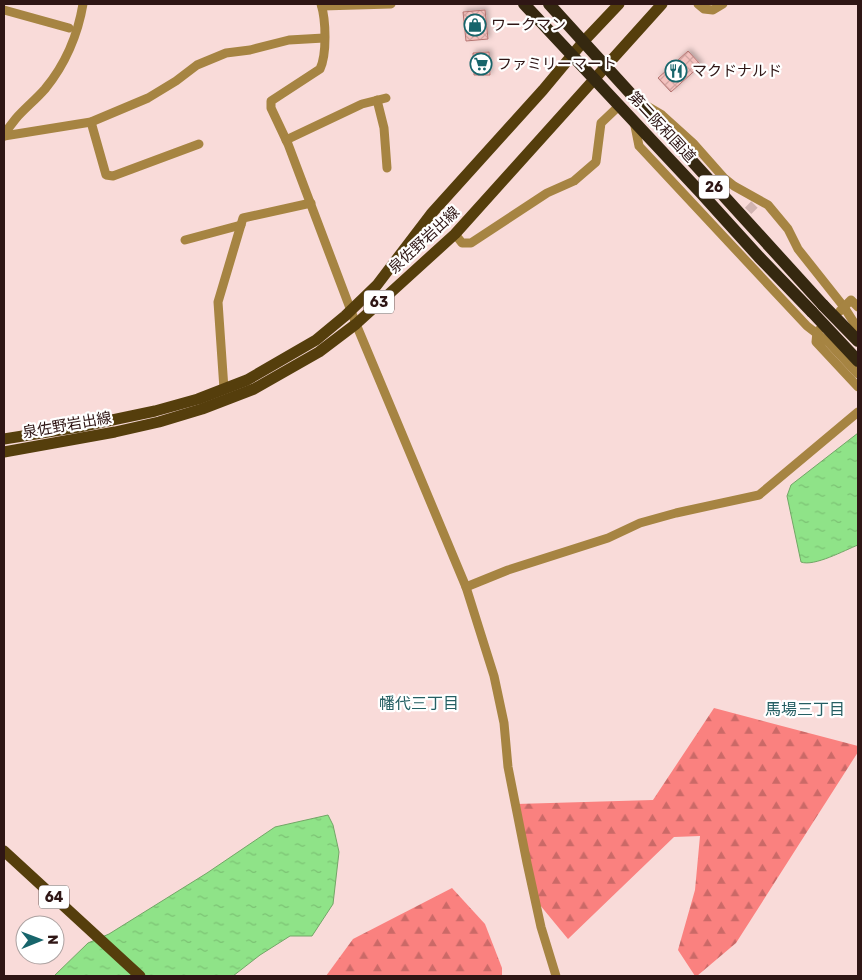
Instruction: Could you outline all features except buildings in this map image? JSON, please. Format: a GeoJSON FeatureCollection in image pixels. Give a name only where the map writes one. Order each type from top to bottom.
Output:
{"type":"FeatureCollection","features":[{"type":"Feature","properties":{"kind":"highway","name":"第二阪和国道"},"geometry":{"type":"LineString","coordinates":[[524,4],[594,80],[634,120],[759,257],[858,341]]}},
{"type":"Feature","properties":{"kind":"highway","name":"第二阪和国道"},"geometry":{"type":"LineString","coordinates":[[549,4],[634,98],[818,309],[858,361]]}},
{"type":"Feature","properties":{"kind":"main road","name":"泉佐野岩出線"},"geometry":{"type":"LineString","coordinates":[[4,439],[79,427],[155,411],[198,399],[246,380],[316,340],[351,310],[376,285],[431,214],[619,4]]}},
{"type":"Feature","properties":{"kind":"main road","name":"泉佐野岩出線"},"geometry":{"type":"LineString","coordinates":[[4,452],[115,432],[159,422],[202,409],[254,389],[319,352],[356,324],[455,234],[662,4]]}},
{"type":"Feature","properties":{"kind":"main road","name":"64"},"geometry":{"type":"LineString","coordinates":[[4,851],[140,976]]}},
{"type":"Feature","properties":{"kind":"street"},"geometry":{"type":"LineString","coordinates":[[4,136],[10,124],[45,88],[59,67],[74,40],[80,23],[83,4]]}},
{"type":"Feature","properties":{"kind":"street"},"geometry":{"type":"LineString","coordinates":[[391,4],[321,5],[324,60],[320,69],[270,101],[271,108],[311,203],[356,324],[466,587],[494,676],[504,723],[508,767],[527,863],[541,927],[556,976]]}},
{"type":"Feature","properties":{"kind":"street"},"geometry":{"type":"LineString","coordinates":[[698,4],[704,9],[713,10],[724,4]]}},
{"type":"Feature","properties":{"kind":"street"},"geometry":{"type":"LineString","coordinates":[[4,10],[69,28]]}},
{"type":"Feature","properties":{"kind":"street"},"geometry":{"type":"LineString","coordinates":[[4,136],[91,122],[148,98],[197,66],[226,53],[250,50],[289,40],[324,38]]}},
{"type":"Feature","properties":{"kind":"street"},"geometry":{"type":"LineString","coordinates":[[634,98],[662,116],[693,143],[729,182],[758,201],[768,205],[778,215],[788,229],[798,249],[857,325]]}},
{"type":"Feature","properties":{"kind":"street"},"geometry":{"type":"LineString","coordinates":[[286,140],[362,104],[382,99],[386,168]]}},
{"type":"Feature","properties":{"kind":"street"},"geometry":{"type":"LineString","coordinates":[[455,234],[462,243],[471,243],[548,193],[574,180],[596,162],[601,124],[620,105]]}},
{"type":"Feature","properties":{"kind":"street"},"geometry":{"type":"LineString","coordinates":[[634,120],[639,146],[726,233],[807,326],[817,332],[858,374]]}},
{"type":"Feature","properties":{"kind":"street"},"geometry":{"type":"LineString","coordinates":[[91,122],[106,175],[113,176],[199,144]]}},
{"type":"Feature","properties":{"kind":"street"},"geometry":{"type":"LineString","coordinates":[[224,389],[218,302],[243,218],[311,203]]}},
{"type":"Feature","properties":{"kind":"street"},"geometry":{"type":"LineString","coordinates":[[185,240],[241,225]]}},
{"type":"Feature","properties":{"kind":"street"},"geometry":{"type":"LineString","coordinates":[[858,307],[851,300],[817,332],[816,342],[858,387]]}},
{"type":"Feature","properties":{"kind":"street"},"geometry":{"type":"LineString","coordinates":[[466,587],[508,570],[608,538],[640,524],[676,513],[759,495],[858,412]]}},
{"type":"Feature","properties":{"kind":"green space"},"geometry":{"type":"Polygon","coordinates":[[[714,708],[858,746],[858,752],[736,943],[697,976],[695,976],[678,950],[695,890],[700,836],[674,837],[568,939],[535,899],[516,804],[653,800],[714,708]]]}},
{"type":"Feature","properties":{"kind":"green space"},"geometry":{"type":"Polygon","coordinates":[[[452,888],[485,924],[502,968],[502,976],[326,976],[353,939],[452,888]]]}},
{"type":"Feature","properties":{"kind":"water"},"geometry":{"type":"Polygon","coordinates":[[[858,433],[858,545],[821,560],[807,563],[801,562],[787,496],[791,485],[858,433]]]}},
{"type":"Feature","properties":{"kind":"water"},"geometry":{"type":"Polygon","coordinates":[[[328,815],[333,825],[339,852],[333,904],[312,936],[290,936],[260,955],[233,976],[54,976],[88,943],[109,934],[207,873],[275,827],[328,815]]]}},
{"type":"Feature","properties":{"kind":"tunnel"},"geometry":{"type":"LineString","coordinates":[[729,230],[756,203]]}},
{"type":"Feature","properties":{"kind":"place","name":"ワークマン"},"geometry":{"type":"Point","coordinates":[475,25]}},
{"type":"Feature","properties":{"kind":"place","name":"ファミリーマート"},"geometry":{"type":"Point","coordinates":[481,64]}},
{"type":"Feature","properties":{"kind":"place","name":"マクドナルド"},"geometry":{"type":"Point","coordinates":[676,71]}},
{"type":"Feature","properties":{"kind":"district","name":"幡代三丁目"},"geometry":{"type":"Point","coordinates":[419,703]}},
{"type":"Feature","properties":{"kind":"district","name":"馬場三丁目"},"geometry":{"type":"Point","coordinates":[805,709]}}]}
